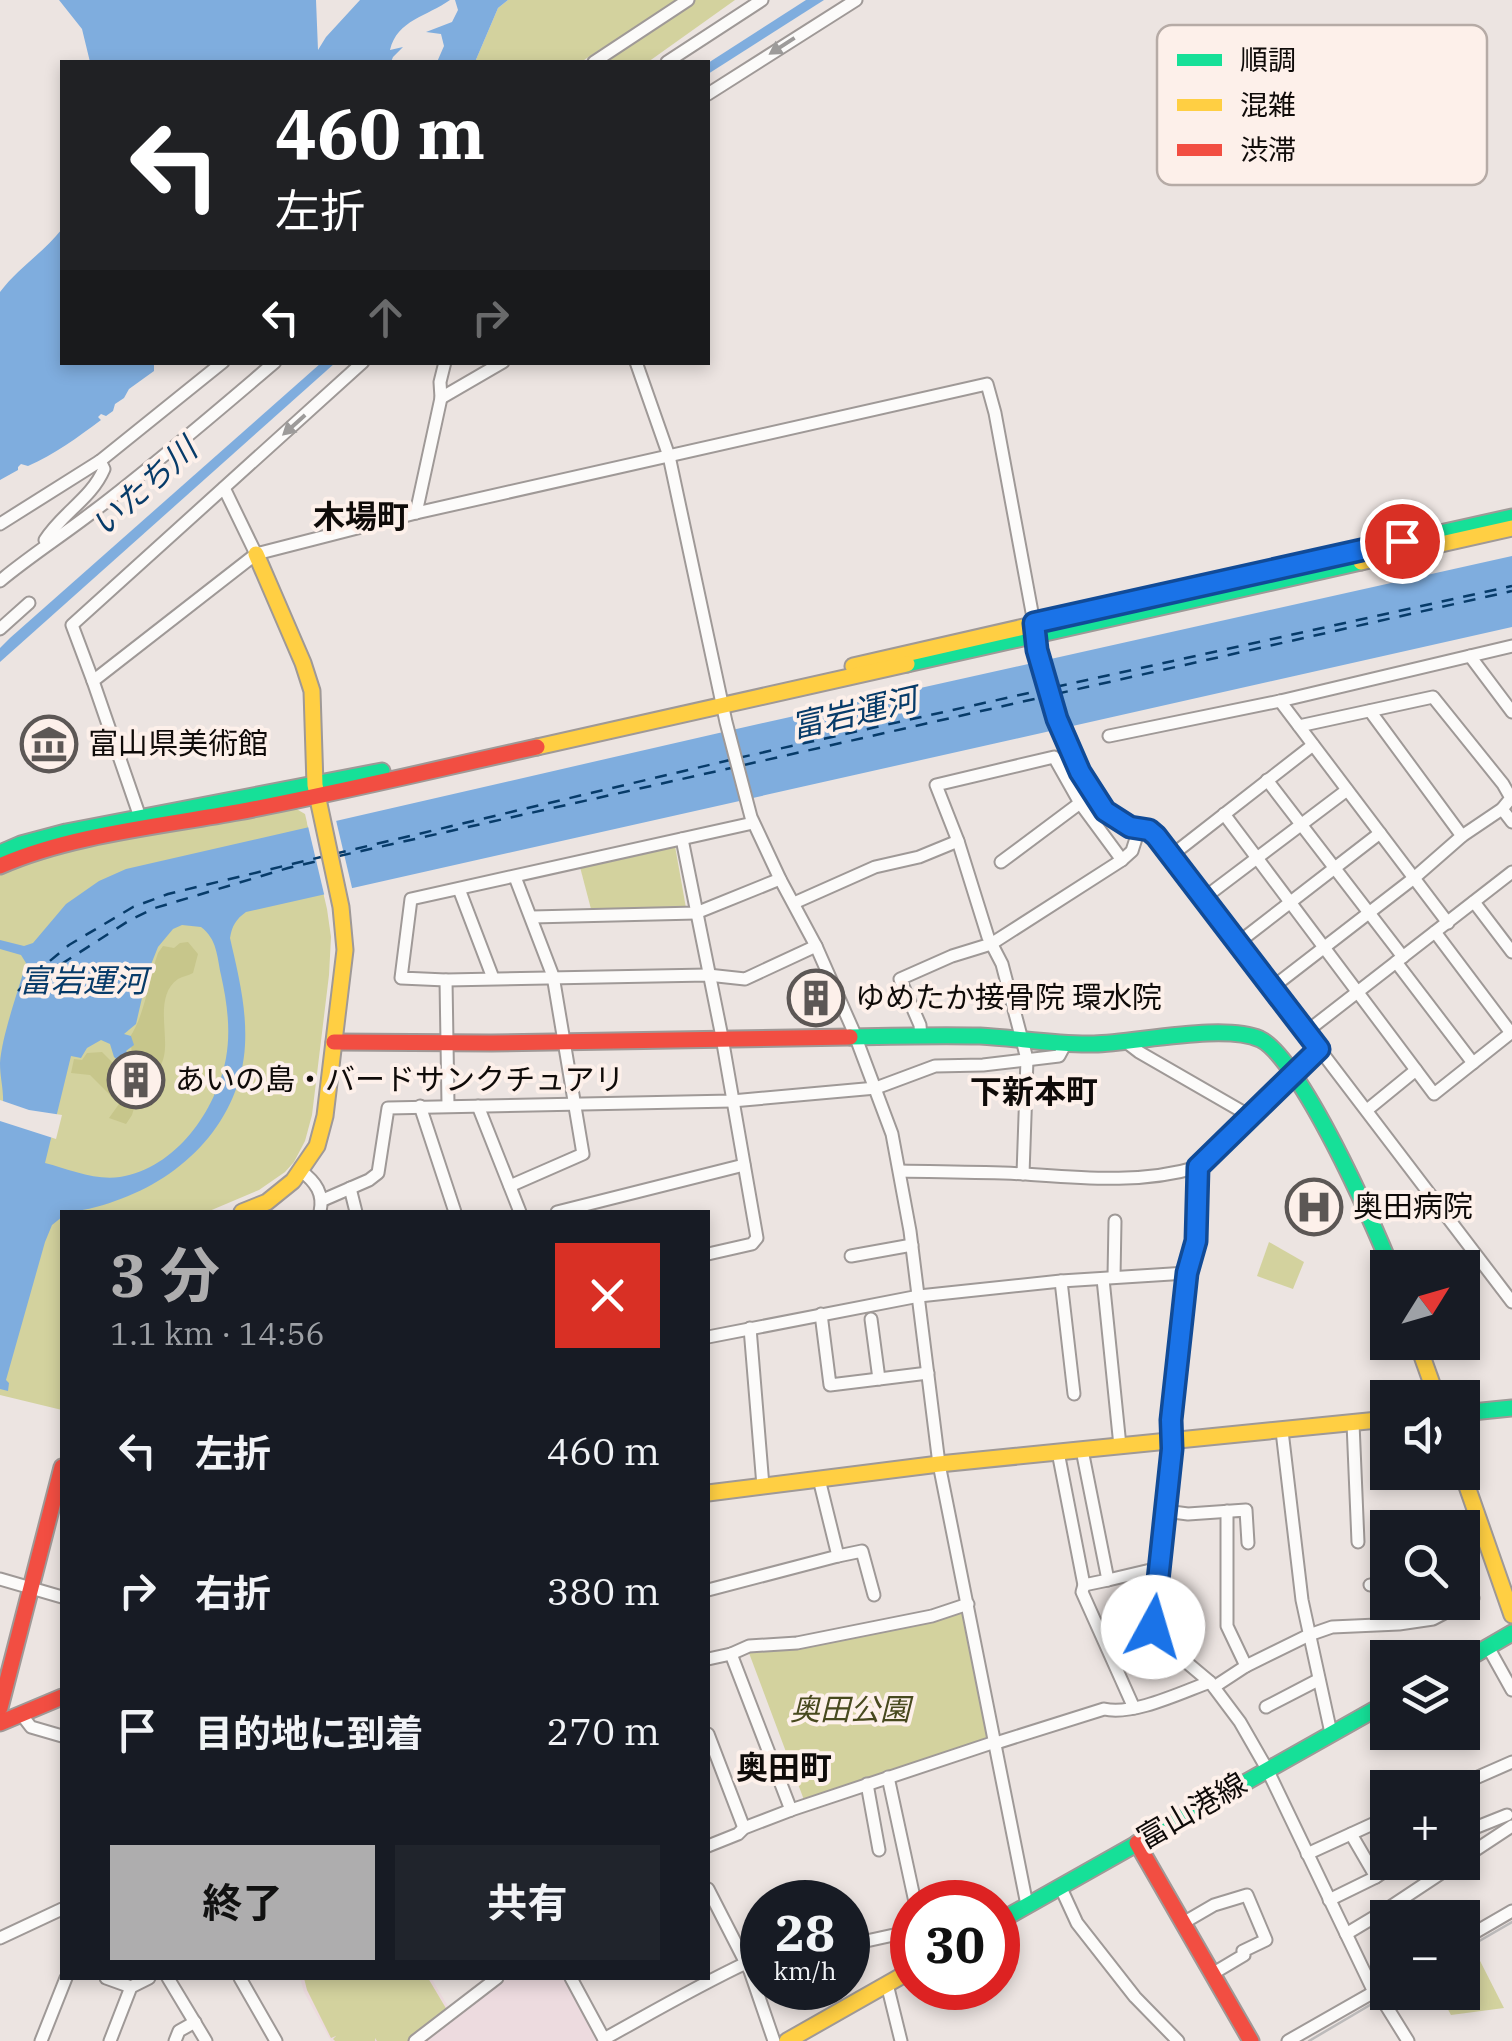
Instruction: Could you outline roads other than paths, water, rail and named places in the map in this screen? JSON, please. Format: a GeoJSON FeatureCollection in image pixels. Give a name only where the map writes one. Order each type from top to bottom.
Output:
{"type":"FeatureCollection","features":[{"type":"Feature","properties":{"kind":"street"},"geometry":{"type":"LineString","coordinates":[[597,60],[688,0]]}},
{"type":"Feature","properties":{"kind":"street"},"geometry":{"type":"LineString","coordinates":[[670,60],[762,0]]}},
{"type":"Feature","properties":{"kind":"street"},"geometry":{"type":"LineString","coordinates":[[710,93],[856,0]]}},
{"type":"Feature","properties":{"kind":"street"},"geometry":{"type":"LineString","coordinates":[[0,524],[100,461],[220,365]]}},
{"type":"Feature","properties":{"kind":"street"},"geometry":{"type":"LineString","coordinates":[[0,581],[153,465],[271,365]]}},
{"type":"Feature","properties":{"kind":"street"},"geometry":{"type":"LineString","coordinates":[[142,824],[72,625],[360,365]]}},
{"type":"Feature","properties":{"kind":"street"},"geometry":{"type":"LineString","coordinates":[[416,513],[444,365]]}},
{"type":"Feature","properties":{"kind":"street"},"geometry":{"type":"LineString","coordinates":[[441,398],[498,365]]}},
{"type":"Feature","properties":{"kind":"street"},"geometry":{"type":"LineString","coordinates":[[637,365],[669,456],[723,708],[749,809],[816,946],[892,1134],[912,1246],[939,1464],[1028,1905]]}},
{"type":"Feature","properties":{"kind":"street"},"geometry":{"type":"LineString","coordinates":[[93,681],[256,554],[416,513],[987,384],[1035,636],[1057,719],[1071,753],[1105,811],[1130,827],[1149,830],[1172,854],[1512,1302]]}},
{"type":"Feature","properties":{"kind":"street"},"geometry":{"type":"LineString","coordinates":[[40,548],[54,526],[97,485],[104,469],[100,461]]}},
{"type":"Feature","properties":{"kind":"street"},"geometry":{"type":"LineString","coordinates":[[224,488],[310,679],[316,790],[341,907],[344,950],[318,1146],[294,1181],[267,1202],[247,1210]]}},
{"type":"Feature","properties":{"kind":"street"},"geometry":{"type":"LineString","coordinates":[[1035,636],[1512,517]]}},
{"type":"Feature","properties":{"kind":"street"},"geometry":{"type":"LineString","coordinates":[[0,866],[26,854],[142,824],[723,708],[1512,528]]}},
{"type":"Feature","properties":{"kind":"street"},"geometry":{"type":"LineString","coordinates":[[0,629],[29,604]]}},
{"type":"Feature","properties":{"kind":"street"},"geometry":{"type":"LineString","coordinates":[[1110,736],[1512,646]]}},
{"type":"Feature","properties":{"kind":"street"},"geometry":{"type":"LineString","coordinates":[[1470,656],[1511,709]]}},
{"type":"Feature","properties":{"kind":"street"},"geometry":{"type":"LineString","coordinates":[[1272,987],[1512,798],[1507,780],[1433,697],[1299,726]]}},
{"type":"Feature","properties":{"kind":"street"},"geometry":{"type":"LineString","coordinates":[[1280,701],[1448,922]]}},
{"type":"Feature","properties":{"kind":"street"},"geometry":{"type":"LineString","coordinates":[[1370,711],[1462,836]]}},
{"type":"Feature","properties":{"kind":"street"},"geometry":{"type":"LineString","coordinates":[[1172,854],[1313,745]]}},
{"type":"Feature","properties":{"kind":"street"},"geometry":{"type":"LineString","coordinates":[[1022,1174],[1027,1059],[1024,1040],[1002,964],[991,944],[936,785],[1054,757],[1080,803],[1122,860]]}},
{"type":"Feature","properties":{"kind":"street"},"geometry":{"type":"LineString","coordinates":[[1268,780],[1369,912],[1473,1063]]}},
{"type":"Feature","properties":{"kind":"street"},"geometry":{"type":"LineString","coordinates":[[1204,898],[1347,790]]}},
{"type":"Feature","properties":{"kind":"street"},"geometry":{"type":"LineString","coordinates":[[1001,862],[1080,803]]}},
{"type":"Feature","properties":{"kind":"street"},"geometry":{"type":"LineString","coordinates":[[1502,809],[1512,822]]}},
{"type":"Feature","properties":{"kind":"street"},"geometry":{"type":"LineString","coordinates":[[1224,814],[1434,1094],[1511,1032],[1435,932]]}},
{"type":"Feature","properties":{"kind":"street"},"geometry":{"type":"LineString","coordinates":[[754,823],[411,899],[401,978],[708,975],[744,979],[816,946]]}},
{"type":"Feature","properties":{"kind":"street"},"geometry":{"type":"LineString","coordinates":[[0,853],[66,832],[142,824]]}},
{"type":"Feature","properties":{"kind":"street"},"geometry":{"type":"LineString","coordinates":[[921,1037],[920,1025],[900,979],[991,944],[1122,860],[1132,850],[1139,829]]}},
{"type":"Feature","properties":{"kind":"street"},"geometry":{"type":"LineString","coordinates":[[1239,942],[1380,833]]}},
{"type":"Feature","properties":{"kind":"street"},"geometry":{"type":"LineString","coordinates":[[682,840],[757,1238],[752,1244],[710,1254]]}},
{"type":"Feature","properties":{"kind":"street"},"geometry":{"type":"LineString","coordinates":[[794,903],[875,867],[919,857],[958,841]]}},
{"type":"Feature","properties":{"kind":"street"},"geometry":{"type":"LineString","coordinates":[[1306,1032],[1511,874]]}},
{"type":"Feature","properties":{"kind":"street"},"geometry":{"type":"LineString","coordinates":[[510,1186],[584,1154],[553,976],[515,877]]}},
{"type":"Feature","properties":{"kind":"street"},"geometry":{"type":"LineString","coordinates":[[532,916],[696,913],[780,879]]}},
{"type":"Feature","properties":{"kind":"street"},"geometry":{"type":"LineString","coordinates":[[460,889],[494,978]]}},
{"type":"Feature","properties":{"kind":"street"},"geometry":{"type":"LineString","coordinates":[[1474,902],[1512,952]]}},
{"type":"Feature","properties":{"kind":"street"},"geometry":{"type":"LineString","coordinates":[[446,980],[448,1106]]}},
{"type":"Feature","properties":{"kind":"street"},"geometry":{"type":"LineString","coordinates":[[334,1042],[965,1036],[1066,1044],[1248,1035],[1276,1050],[1292,1074],[1361,1198],[1383,1250]]}},
{"type":"Feature","properties":{"kind":"street"},"geometry":{"type":"LineString","coordinates":[[1126,1042],[1250,1116]]}},
{"type":"Feature","properties":{"kind":"street"},"geometry":{"type":"LineString","coordinates":[[301,1171],[317,1187],[322,1206],[369,1180],[378,1173],[388,1108],[732,1102],[876,1088],[935,1066],[1059,1056],[1066,1044]]}},
{"type":"Feature","properties":{"kind":"street"},"geometry":{"type":"LineString","coordinates":[[900,1171],[1115,1180],[1198,1167],[1319,1049]]}},
{"type":"Feature","properties":{"kind":"street"},"geometry":{"type":"LineString","coordinates":[[1366,1110],[1416,1070]]}},
{"type":"Feature","properties":{"kind":"street"},"geometry":{"type":"LineString","coordinates":[[420,1106],[454,1210]]}},
{"type":"Feature","properties":{"kind":"street"},"geometry":{"type":"LineString","coordinates":[[478,1106],[519,1210]]}},
{"type":"Feature","properties":{"kind":"street"},"geometry":{"type":"LineString","coordinates":[[576,1210],[602,1207],[744,1166]]}},
{"type":"Feature","properties":{"kind":"street"},"geometry":{"type":"LineString","coordinates":[[1198,1167],[1196,1241],[1187,1273],[1153,1627],[1212,1685],[1240,1722],[1267,1769],[1370,1984]]}},
{"type":"Feature","properties":{"kind":"street"},"geometry":{"type":"LineString","coordinates":[[350,1188],[356,1210]]}},
{"type":"Feature","properties":{"kind":"street"},"geometry":{"type":"LineString","coordinates":[[1116,1221],[1108,1278],[1120,1446]]}},
{"type":"Feature","properties":{"kind":"street"},"geometry":{"type":"LineString","coordinates":[[851,1256],[912,1246]]}},
{"type":"Feature","properties":{"kind":"street"},"geometry":{"type":"LineString","coordinates":[[710,1337],[919,1296],[1187,1273]]}},
{"type":"Feature","properties":{"kind":"street"},"geometry":{"type":"LineString","coordinates":[[1062,1281],[1074,1394]]}},
{"type":"Feature","properties":{"kind":"street"},"geometry":{"type":"LineString","coordinates":[[821,1314],[830,1386],[928,1373]]}},
{"type":"Feature","properties":{"kind":"street"},"geometry":{"type":"LineString","coordinates":[[870,1319],[879,1380]]}},
{"type":"Feature","properties":{"kind":"street"},"geometry":{"type":"LineString","coordinates":[[750,1328],[762,1486]]}},
{"type":"Feature","properties":{"kind":"street"},"geometry":{"type":"LineString","coordinates":[[1480,1411],[1512,1408]]}},
{"type":"Feature","properties":{"kind":"street"},"geometry":{"type":"LineString","coordinates":[[710,1492],[939,1464],[1370,1422]]}},
{"type":"Feature","properties":{"kind":"street"},"geometry":{"type":"LineString","coordinates":[[1353,1423],[1358,1542]]}},
{"type":"Feature","properties":{"kind":"street"},"geometry":{"type":"LineString","coordinates":[[1282,1432],[1302,1600],[1330,1734]]}},
{"type":"Feature","properties":{"kind":"street"},"geometry":{"type":"LineString","coordinates":[[1082,1450],[1108,1580]]}},
{"type":"Feature","properties":{"kind":"street"},"geometry":{"type":"LineString","coordinates":[[1058,1452],[1082,1592],[1134,1708]]}},
{"type":"Feature","properties":{"kind":"street"},"geometry":{"type":"LineString","coordinates":[[0,1708],[60,1476]]}},
{"type":"Feature","properties":{"kind":"street"},"geometry":{"type":"LineString","coordinates":[[819,1479],[838,1556]]}},
{"type":"Feature","properties":{"kind":"street"},"geometry":{"type":"LineString","coordinates":[[1468,1490],[1512,1615]]}},
{"type":"Feature","properties":{"kind":"street"},"geometry":{"type":"LineString","coordinates":[[1166,1511],[1188,1514],[1246,1510],[1248,1543]]}},
{"type":"Feature","properties":{"kind":"street"},"geometry":{"type":"LineString","coordinates":[[1227,1511],[1227,1626],[1246,1666]]}},
{"type":"Feature","properties":{"kind":"street"},"geometry":{"type":"LineString","coordinates":[[710,1589],[862,1551],[874,1595]]}},
{"type":"Feature","properties":{"kind":"street"},"geometry":{"type":"LineString","coordinates":[[1084,1586],[1160,1568]]}},
{"type":"Feature","properties":{"kind":"street"},"geometry":{"type":"LineString","coordinates":[[0,1580],[60,1596]]}},
{"type":"Feature","properties":{"kind":"street"},"geometry":{"type":"LineString","coordinates":[[710,1659],[750,1646],[797,1643],[932,1616],[968,1604]]}},
{"type":"Feature","properties":{"kind":"street"},"geometry":{"type":"LineString","coordinates":[[710,1845],[790,1810],[996,1742],[1104,1709],[1134,1708],[1212,1685],[1332,1627],[1426,1620]]}},
{"type":"Feature","properties":{"kind":"street"},"geometry":{"type":"LineString","coordinates":[[1480,1652],[1512,1634]]}},
{"type":"Feature","properties":{"kind":"street"},"geometry":{"type":"LineString","coordinates":[[1488,1647],[1512,1690]]}},
{"type":"Feature","properties":{"kind":"street"},"geometry":{"type":"LineString","coordinates":[[731,1654],[790,1810]]}},
{"type":"Feature","properties":{"kind":"street"},"geometry":{"type":"LineString","coordinates":[[1266,1708],[1318,1680]]}},
{"type":"Feature","properties":{"kind":"street"},"geometry":{"type":"LineString","coordinates":[[0,1723],[60,1698]]}},
{"type":"Feature","properties":{"kind":"street","name":"富山港線"},"geometry":{"type":"LineString","coordinates":[[1020,1910],[1370,1712]]}},
{"type":"Feature","properties":{"kind":"street"},"geometry":{"type":"LineString","coordinates":[[21,1714],[31,1726],[60,1735]]}},
{"type":"Feature","properties":{"kind":"street"},"geometry":{"type":"LineString","coordinates":[[710,1739],[744,1828]]}},
{"type":"Feature","properties":{"kind":"street"},"geometry":{"type":"LineString","coordinates":[[1480,1776],[1512,1762]]}},
{"type":"Feature","properties":{"kind":"street"},"geometry":{"type":"LineString","coordinates":[[888,1777],[910,1880]]}},
{"type":"Feature","properties":{"kind":"street"},"geometry":{"type":"LineString","coordinates":[[867,1784],[879,1850]]}},
{"type":"Feature","properties":{"kind":"street"},"geometry":{"type":"LineString","coordinates":[[1480,1828],[1511,1820]]}},
{"type":"Feature","properties":{"kind":"street"},"geometry":{"type":"LineString","coordinates":[[1480,1845],[1511,1820]]}},
{"type":"Feature","properties":{"kind":"street"},"geometry":{"type":"LineString","coordinates":[[1307,1854],[1370,1826]]}},
{"type":"Feature","properties":{"kind":"street"},"geometry":{"type":"LineString","coordinates":[[1352,1834],[1370,1866]]}},
{"type":"Feature","properties":{"kind":"street"},"geometry":{"type":"LineString","coordinates":[[1136,1843],[1251,2041]]}},
{"type":"Feature","properties":{"kind":"street"},"geometry":{"type":"LineString","coordinates":[[1329,1900],[1370,1879]]}},
{"type":"Feature","properties":{"kind":"street"},"geometry":{"type":"LineString","coordinates":[[1346,1934],[1432,1880]]}},
{"type":"Feature","properties":{"kind":"street"},"geometry":{"type":"LineString","coordinates":[[1060,1886],[1077,1923],[1135,1996],[1178,2041]]}},
{"type":"Feature","properties":{"kind":"street"},"geometry":{"type":"LineString","coordinates":[[710,1893],[740,1945]]}},
{"type":"Feature","properties":{"kind":"street"},"geometry":{"type":"LineString","coordinates":[[1183,1923],[1214,1905],[1247,1895],[1266,1940],[1212,1974]]}},
{"type":"Feature","properties":{"kind":"street"},"geometry":{"type":"LineString","coordinates":[[0,1938],[60,1910]]}},
{"type":"Feature","properties":{"kind":"street"},"geometry":{"type":"LineString","coordinates":[[1480,1930],[1512,1911]]}},
{"type":"Feature","properties":{"kind":"street"},"geometry":{"type":"LineString","coordinates":[[572,1980],[604,2040],[694,1987],[740,1972]]}},
{"type":"Feature","properties":{"kind":"street"},"geometry":{"type":"LineString","coordinates":[[41,2041],[65,1980]]}},
{"type":"Feature","properties":{"kind":"street"},"geometry":{"type":"LineString","coordinates":[[112,1980],[131,1987]]}},
{"type":"Feature","properties":{"kind":"street"},"geometry":{"type":"LineString","coordinates":[[110,2041],[131,1987],[145,1980]]}},
{"type":"Feature","properties":{"kind":"street"},"geometry":{"type":"LineString","coordinates":[[169,1980],[206,2041]]}},
{"type":"Feature","properties":{"kind":"street"},"geometry":{"type":"LineString","coordinates":[[241,1980],[273,2040]]}},
{"type":"Feature","properties":{"kind":"street"},"geometry":{"type":"LineString","coordinates":[[415,2041],[494,1980]]}},
{"type":"Feature","properties":{"kind":"street"},"geometry":{"type":"LineString","coordinates":[[787,2041],[888,1984],[901,2041]]}},
{"type":"Feature","properties":{"kind":"street"},"geometry":{"type":"LineString","coordinates":[[1288,2041],[1370,1994]]}},
{"type":"Feature","properties":{"kind":"street"},"geometry":{"type":"LineString","coordinates":[[765,2010],[774,2041]]}},
{"type":"Feature","properties":{"kind":"street"},"geometry":{"type":"LineString","coordinates":[[1389,2010],[1408,2041]]}},
{"type":"Feature","properties":{"kind":"street"},"geometry":{"type":"LineString","coordinates":[[175,2041],[179,2032],[195,2022]]}},
{"type":"Feature","properties":{"kind":"water"},"geometry":{"type":"Polygon","coordinates":[[[59,0],[316,0],[318,50],[360,0],[450,0],[399,32],[390,50],[403,47],[392,60],[90,60],[82,29],[59,0]]]}},
{"type":"Feature","properties":{"kind":"water"},"geometry":{"type":"Polygon","coordinates":[[[455,0],[508,0],[498,8],[476,60],[438,60],[444,46],[441,34],[426,32],[452,22],[458,10],[455,0]]]}},
{"type":"Feature","properties":{"kind":"water"},"geometry":{"type":"Polygon","coordinates":[[[806,0],[824,0],[710,73],[710,62],[806,0]]]}},
{"type":"Feature","properties":{"kind":"water"},"geometry":{"type":"Polygon","coordinates":[[[60,231],[60,365],[154,365],[154,371],[129,389],[113,411],[106,416],[101,414],[101,420],[56,451],[28,466],[21,464],[0,480],[0,292],[60,231]]]}},
{"type":"Feature","properties":{"kind":"water","name":"いたち川"},"geometry":{"type":"Polygon","coordinates":[[[319,365],[333,365],[0,662],[0,648],[319,365]]]}},
{"type":"Feature","properties":{"kind":"water","name":"富岩運河"},"geometry":{"type":"Polygon","coordinates":[[[1512,556],[1512,627],[246,912],[235,923],[230,938],[245,1031],[241,1072],[233,1098],[204,1142],[164,1177],[109,1203],[82,1210],[60,1210],[60,1219],[52,1225],[45,1242],[6,1380],[8,1391],[0,1389],[0,1063],[26,963],[21,955],[0,949],[0,940],[24,946],[33,943],[66,904],[99,881],[126,869],[1512,556]],[[182,925],[173,929],[158,947],[136,1024],[124,1034],[131,1036],[134,1045],[126,1051],[134,1059],[126,1067],[114,1057],[110,1044],[101,1040],[87,1048],[81,1058],[71,1056],[45,1163],[82,1174],[120,1177],[159,1162],[176,1149],[203,1117],[221,1078],[228,1027],[225,995],[210,937],[201,927],[182,925]]]}},
{"type":"Feature","properties":{"kind":"tram line"},"geometry":{"type":"LineString","coordinates":[[1480,1941],[1512,1922]]}},
{"type":"Feature","properties":{"kind":"tram line"},"geometry":{"type":"LineString","coordinates":[[1309,2041],[1370,2005]]}},
{"type":"Feature","properties":{"kind":"place","name":"富山県美術館"},"geometry":{"type":"Point","coordinates":[49,744]}},
{"type":"Feature","properties":{"kind":"place","name":"ゆめたか接骨院 環水院"},"geometry":{"type":"Point","coordinates":[816,998]}},
{"type":"Feature","properties":{"kind":"place","name":"あいの島・バードサンクチュアリ"},"geometry":{"type":"Point","coordinates":[136,1080]}},
{"type":"Feature","properties":{"kind":"place","name":"奥田病院"},"geometry":{"type":"Point","coordinates":[1314,1207]}},
{"type":"Feature","properties":{"kind":"district","name":"木場町"},"geometry":{"type":"Point","coordinates":[361,517]}},
{"type":"Feature","properties":{"kind":"district","name":"下新本町"},"geometry":{"type":"Point","coordinates":[1034,1092]}},
{"type":"Feature","properties":{"kind":"district","name":"奥田町"},"geometry":{"type":"Point","coordinates":[784,1768]}},
{"type":"Feature","properties":{"kind":"park label","name":"奥田公園"},"geometry":{"type":"Point","coordinates":[850,1710]}}]}
